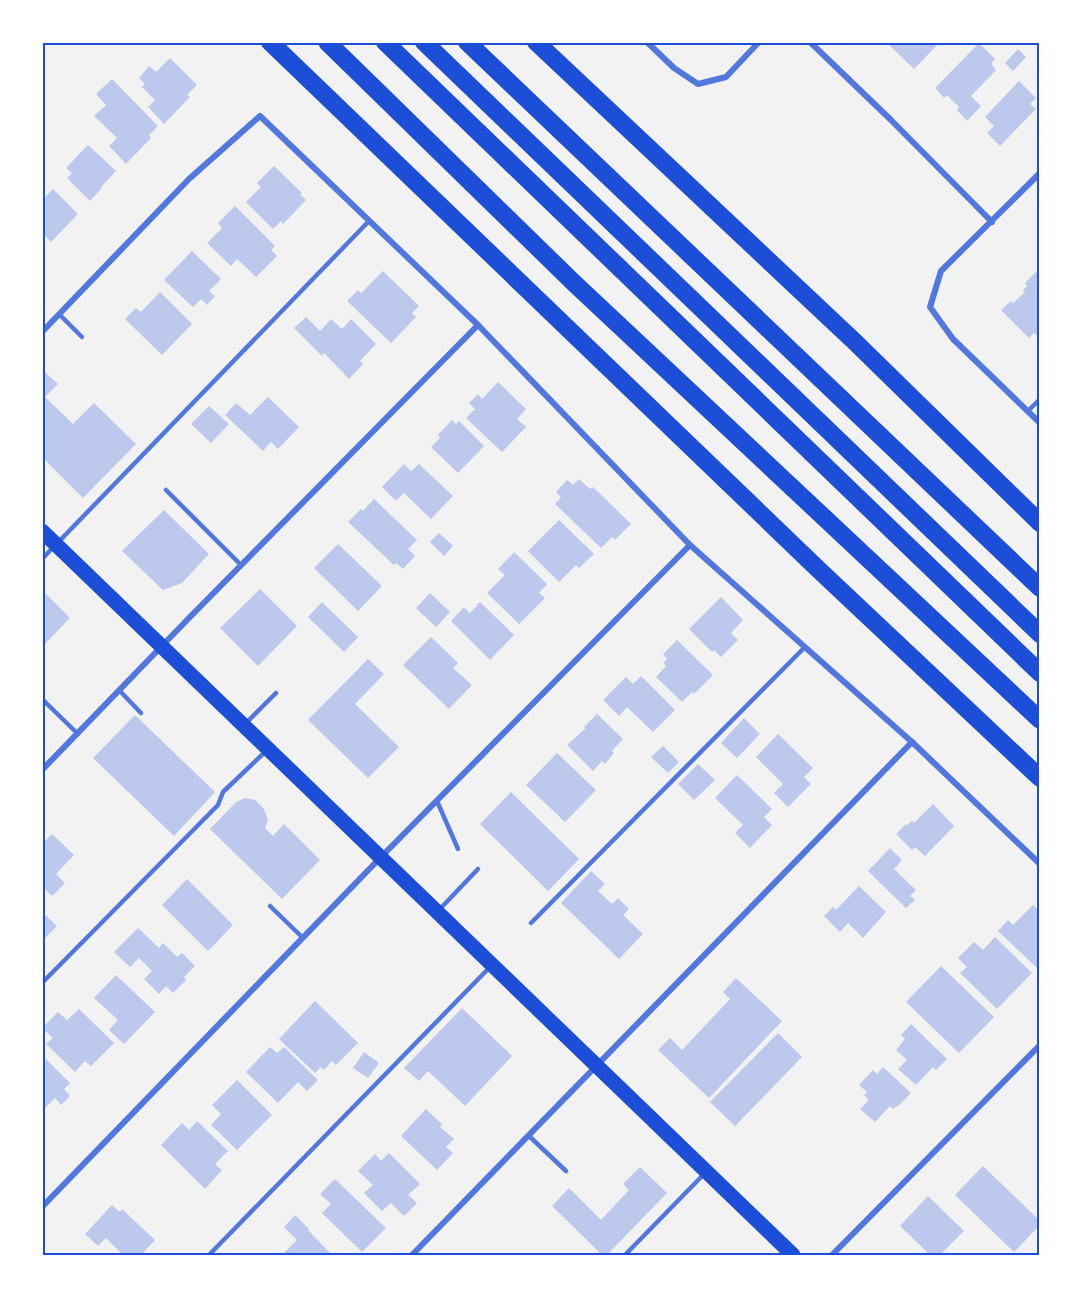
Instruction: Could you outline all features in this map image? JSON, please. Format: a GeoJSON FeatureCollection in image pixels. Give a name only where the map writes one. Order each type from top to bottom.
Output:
{"type":"FeatureCollection","features":[{"type":"Feature","properties":{"kind":"highway"},"geometry":{"type":"LineString","coordinates":[[270,42],[819,570],[1040,778]]}},
{"type":"Feature","properties":{"kind":"highway"},"geometry":{"type":"LineString","coordinates":[[327,42],[574,283],[1040,720]]}},
{"type":"Feature","properties":{"kind":"highway"},"geometry":{"type":"LineString","coordinates":[[385,42],[1040,673]]}},
{"type":"Feature","properties":{"kind":"highway"},"geometry":{"type":"LineString","coordinates":[[424,42],[1040,634]]}},
{"type":"Feature","properties":{"kind":"highway"},"geometry":{"type":"LineString","coordinates":[[467,42],[1040,588]]}},
{"type":"Feature","properties":{"kind":"highway"},"geometry":{"type":"LineString","coordinates":[[536,42],[855,342],[1040,523]]}},
{"type":"Feature","properties":{"kind":"main road"},"geometry":{"type":"LineString","coordinates":[[42,531],[793,1255]]}},
{"type":"Feature","properties":{"kind":"street"},"geometry":{"type":"LineString","coordinates":[[647,42],[674,68],[698,84],[726,77],[759,42]]}},
{"type":"Feature","properties":{"kind":"street"},"geometry":{"type":"LineString","coordinates":[[810,42],[992,222]]}},
{"type":"Feature","properties":{"kind":"street"},"geometry":{"type":"LineString","coordinates":[[42,332],[189,179],[260,116],[478,325],[690,545],[912,741],[1040,864]]}},
{"type":"Feature","properties":{"kind":"street"},"geometry":{"type":"LineString","coordinates":[[1040,173],[941,271],[930,307],[952,339],[1040,423]]}},
{"type":"Feature","properties":{"kind":"street"},"geometry":{"type":"LineString","coordinates":[[42,770],[478,325]]}},
{"type":"Feature","properties":{"kind":"street"},"geometry":{"type":"LineString","coordinates":[[42,1207],[302,937],[690,545]]}},
{"type":"Feature","properties":{"kind":"street"},"geometry":{"type":"LineString","coordinates":[[412,1255],[912,741]]}},
{"type":"Feature","properties":{"kind":"street"},"geometry":{"type":"LineString","coordinates":[[832,1255],[1040,1045]]}},
{"type":"Feature","properties":{"kind":"lane"},"geometry":{"type":"LineString","coordinates":[[42,559],[369,221]]}},
{"type":"Feature","properties":{"kind":"lane"},"geometry":{"type":"LineString","coordinates":[[58,315],[82,337]]}},
{"type":"Feature","properties":{"kind":"lane"},"geometry":{"type":"LineString","coordinates":[[1028,411],[1040,399]]}},
{"type":"Feature","properties":{"kind":"lane"},"geometry":{"type":"LineString","coordinates":[[166,490],[241,565]]}},
{"type":"Feature","properties":{"kind":"lane"},"geometry":{"type":"LineString","coordinates":[[531,923],[806,647]]}},
{"type":"Feature","properties":{"kind":"lane"},"geometry":{"type":"LineString","coordinates":[[119,690],[141,713]]}},
{"type":"Feature","properties":{"kind":"lane"},"geometry":{"type":"LineString","coordinates":[[244,725],[276,693]]}},
{"type":"Feature","properties":{"kind":"lane"},"geometry":{"type":"LineString","coordinates":[[42,699],[78,734]]}},
{"type":"Feature","properties":{"kind":"lane"},"geometry":{"type":"LineString","coordinates":[[42,983],[218,805],[223,792],[268,749]]}},
{"type":"Feature","properties":{"kind":"lane"},"geometry":{"type":"LineString","coordinates":[[437,801],[458,849]]}},
{"type":"Feature","properties":{"kind":"lane"},"geometry":{"type":"LineString","coordinates":[[437,912],[478,869]]}},
{"type":"Feature","properties":{"kind":"lane"},"geometry":{"type":"LineString","coordinates":[[270,906],[302,937]]}},
{"type":"Feature","properties":{"kind":"lane"},"geometry":{"type":"LineString","coordinates":[[209,1255],[492,965]]}},
{"type":"Feature","properties":{"kind":"lane"},"geometry":{"type":"LineString","coordinates":[[529,1136],[566,1171]]}},
{"type":"Feature","properties":{"kind":"lane"},"geometry":{"type":"LineString","coordinates":[[625,1255],[707,1172]]}},
{"type":"Feature","properties":{"kind":"building"},"geometry":{"type":"Polygon","coordinates":[[[886,42],[940,42],[914,69],[886,42]]]}},
{"type":"Feature","properties":{"kind":"building"},"geometry":{"type":"Polygon","coordinates":[[[979,43],[995,59],[991,64],[996,70],[971,96],[981,106],[967,121],[957,110],[959,107],[947,95],[944,98],[935,88],[979,43]]]}},
{"type":"Feature","properties":{"kind":"building"},"geometry":{"type":"Polygon","coordinates":[[[1018,49],[1026,57],[1013,71],[1005,63],[1018,49]]]}},
{"type":"Feature","properties":{"kind":"building"},"geometry":{"type":"Polygon","coordinates":[[[170,58],[197,85],[187,95],[190,97],[164,124],[148,107],[155,100],[142,87],[145,84],[139,78],[149,66],[156,72],[170,58]]]}},
{"type":"Feature","properties":{"kind":"building"},"geometry":{"type":"Polygon","coordinates":[[[112,79],[158,126],[149,135],[151,138],[126,164],[109,146],[117,138],[94,116],[106,105],[96,94],[112,79]]]}},
{"type":"Feature","properties":{"kind":"building"},"geometry":{"type":"Polygon","coordinates":[[[1019,81],[1036,98],[1030,104],[1036,109],[1000,146],[987,133],[994,126],[985,117],[1019,81]]]}},
{"type":"Feature","properties":{"kind":"building"},"geometry":{"type":"Polygon","coordinates":[[[88,145],[116,171],[90,201],[67,178],[72,173],[66,168],[88,145]]]}},
{"type":"Feature","properties":{"kind":"building"},"geometry":{"type":"Polygon","coordinates":[[[274,166],[302,193],[300,194],[306,200],[283,224],[281,221],[273,229],[246,202],[261,187],[257,183],[274,166]]]}},
{"type":"Feature","properties":{"kind":"building"},"geometry":{"type":"Polygon","coordinates":[[[53,189],[78,214],[51,242],[42,233],[42,200],[53,189]]]}},
{"type":"Feature","properties":{"kind":"building"},"geometry":{"type":"Polygon","coordinates":[[[235,206],[275,246],[271,250],[277,256],[256,277],[237,259],[231,266],[207,243],[222,228],[218,223],[235,206]]]}},
{"type":"Feature","properties":{"kind":"building"},"geometry":{"type":"Polygon","coordinates":[[[192,251],[221,279],[209,291],[215,296],[207,305],[201,299],[193,307],[164,280],[192,251]]]}},
{"type":"Feature","properties":{"kind":"building"},"geometry":{"type":"Polygon","coordinates":[[[383,271],[419,306],[412,313],[416,317],[391,343],[347,301],[358,290],[361,293],[383,271]]]}},
{"type":"Feature","properties":{"kind":"building"},"geometry":{"type":"Polygon","coordinates":[[[1036,272],[1040,276],[1040,338],[1034,333],[1029,338],[1001,310],[1025,292],[1023,290],[1027,286],[1025,283],[1036,272]]]}},
{"type":"Feature","properties":{"kind":"building"},"geometry":{"type":"Polygon","coordinates":[[[160,292],[192,324],[162,355],[125,319],[136,308],[141,312],[160,292]]]}},
{"type":"Feature","properties":{"kind":"building"},"geometry":{"type":"Polygon","coordinates":[[[306,317],[320,331],[331,319],[342,329],[351,319],[376,344],[360,361],[363,364],[349,379],[324,353],[322,356],[294,328],[306,317]]]}},
{"type":"Feature","properties":{"kind":"building"},"geometry":{"type":"Polygon","coordinates":[[[44,371],[58,384],[45,397],[73,424],[94,403],[136,444],[83,498],[42,457],[42,373],[44,371]]]}},
{"type":"Feature","properties":{"kind":"building"},"geometry":{"type":"Polygon","coordinates":[[[498,382],[526,409],[517,419],[526,427],[502,452],[466,418],[475,409],[469,403],[478,394],[482,399],[498,382]]]}},
{"type":"Feature","properties":{"kind":"building"},"geometry":{"type":"Polygon","coordinates":[[[268,397],[299,427],[278,449],[271,442],[263,451],[225,415],[236,403],[250,415],[268,397]]]}},
{"type":"Feature","properties":{"kind":"building"},"geometry":{"type":"Polygon","coordinates":[[[209,406],[229,424],[211,443],[191,424],[209,406]]]}},
{"type":"Feature","properties":{"kind":"building"},"geometry":{"type":"Polygon","coordinates":[[[452,420],[456,424],[459,421],[484,446],[458,473],[431,447],[440,438],[438,435],[452,420]]]}},
{"type":"Feature","properties":{"kind":"building"},"geometry":{"type":"Polygon","coordinates":[[[404,464],[411,471],[419,464],[453,496],[431,519],[404,493],[396,501],[382,487],[404,464]]]}},
{"type":"Feature","properties":{"kind":"building"},"geometry":{"type":"Polygon","coordinates":[[[579,479],[590,489],[593,487],[631,524],[615,540],[612,537],[601,548],[555,504],[561,497],[556,492],[567,480],[573,485],[579,479]]]}},
{"type":"Feature","properties":{"kind":"building"},"geometry":{"type":"Polygon","coordinates":[[[374,499],[417,540],[408,549],[415,556],[403,569],[396,563],[394,565],[348,522],[374,499]]]}},
{"type":"Feature","properties":{"kind":"building"},"geometry":{"type":"Polygon","coordinates":[[[164,510],[209,554],[182,583],[163,590],[122,551],[164,510]]]}},
{"type":"Feature","properties":{"kind":"building"},"geometry":{"type":"Polygon","coordinates":[[[559,520],[594,554],[579,568],[576,565],[559,582],[528,551],[559,520]]]}},
{"type":"Feature","properties":{"kind":"building"},"geometry":{"type":"Polygon","coordinates":[[[439,533],[453,546],[444,556],[430,542],[439,533]]]}},
{"type":"Feature","properties":{"kind":"building"},"geometry":{"type":"Polygon","coordinates":[[[338,544],[382,586],[358,611],[314,568],[338,544]]]}},
{"type":"Feature","properties":{"kind":"building"},"geometry":{"type":"Polygon","coordinates":[[[514,552],[547,584],[539,593],[545,598],[519,624],[487,593],[505,575],[498,569],[514,552]]]}},
{"type":"Feature","properties":{"kind":"building"},"geometry":{"type":"Polygon","coordinates":[[[260,589],[297,626],[258,666],[220,628],[260,589]]]}},
{"type":"Feature","properties":{"kind":"building"},"geometry":{"type":"Polygon","coordinates":[[[42,590],[70,618],[42,647],[42,590]]]}},
{"type":"Feature","properties":{"kind":"building"},"geometry":{"type":"Polygon","coordinates":[[[430,593],[450,612],[436,627],[416,608],[430,593]]]}},
{"type":"Feature","properties":{"kind":"building"},"geometry":{"type":"Polygon","coordinates":[[[721,597],[743,620],[731,633],[738,640],[721,657],[714,650],[712,652],[689,629],[721,597]]]}},
{"type":"Feature","properties":{"kind":"building"},"geometry":{"type":"Polygon","coordinates":[[[322,602],[358,637],[344,652],[308,617],[322,602]]]}},
{"type":"Feature","properties":{"kind":"building"},"geometry":{"type":"Polygon","coordinates":[[[480,602],[514,635],[490,660],[451,621],[464,607],[470,613],[480,602]]]}},
{"type":"Feature","properties":{"kind":"building"},"geometry":{"type":"Polygon","coordinates":[[[431,637],[458,663],[453,668],[472,685],[449,709],[403,665],[431,637]]]}},
{"type":"Feature","properties":{"kind":"building"},"geometry":{"type":"Polygon","coordinates":[[[677,640],[713,675],[694,694],[692,692],[682,702],[656,677],[666,666],[663,663],[667,659],[663,654],[677,640]]]}},
{"type":"Feature","properties":{"kind":"building"},"geometry":{"type":"Polygon","coordinates":[[[368,659],[384,674],[355,704],[399,747],[368,778],[308,720],[368,659]]]}},
{"type":"Feature","properties":{"kind":"building"},"geometry":{"type":"Polygon","coordinates":[[[641,676],[675,710],[653,732],[627,707],[619,716],[603,700],[626,677],[633,684],[641,676]]]}},
{"type":"Feature","properties":{"kind":"building"},"geometry":{"type":"Polygon","coordinates":[[[597,714],[623,739],[612,751],[614,753],[605,764],[602,761],[593,771],[567,745],[586,728],[584,727],[597,714]]]}},
{"type":"Feature","properties":{"kind":"building"},"geometry":{"type":"Polygon","coordinates":[[[135,715],[215,792],[174,836],[93,758],[135,715]]]}},
{"type":"Feature","properties":{"kind":"building"},"geometry":{"type":"Polygon","coordinates":[[[744,718],[760,734],[737,758],[721,743],[744,718]]]}},
{"type":"Feature","properties":{"kind":"building"},"geometry":{"type":"Polygon","coordinates":[[[778,734],[813,768],[804,777],[811,784],[788,807],[774,793],[783,784],[756,757],[778,734]]]}},
{"type":"Feature","properties":{"kind":"building"},"geometry":{"type":"Polygon","coordinates":[[[663,746],[679,762],[668,773],[651,757],[663,746]]]}},
{"type":"Feature","properties":{"kind":"building"},"geometry":{"type":"Polygon","coordinates":[[[557,753],[596,790],[565,822],[526,785],[557,753]]]}},
{"type":"Feature","properties":{"kind":"building"},"geometry":{"type":"Polygon","coordinates":[[[698,764],[715,780],[694,800],[678,784],[698,764]]]}},
{"type":"Feature","properties":{"kind":"building"},"geometry":{"type":"Polygon","coordinates":[[[737,775],[772,809],[764,817],[772,825],[750,848],[735,833],[743,825],[715,798],[737,775]]]}},
{"type":"Feature","properties":{"kind":"building"},"geometry":{"type":"Polygon","coordinates":[[[511,792],[579,859],[548,891],[480,824],[511,792]]]}},
{"type":"Feature","properties":{"kind":"building"},"geometry":{"type":"Polygon","coordinates":[[[245,798],[255,800],[264,809],[268,820],[265,828],[273,836],[284,824],[320,860],[282,899],[210,829],[236,802],[245,798]]]}},
{"type":"Feature","properties":{"kind":"building"},"geometry":{"type":"Polygon","coordinates":[[[933,804],[954,826],[925,856],[915,847],[912,850],[896,834],[906,824],[912,821],[914,823],[933,804]]]}},
{"type":"Feature","properties":{"kind":"building"},"geometry":{"type":"Polygon","coordinates":[[[52,834],[74,855],[56,874],[65,883],[52,896],[42,886],[42,844],[52,834]]]}},
{"type":"Feature","properties":{"kind":"building"},"geometry":{"type":"Polygon","coordinates":[[[890,848],[902,860],[894,869],[916,890],[910,896],[915,900],[906,908],[868,871],[890,848]]]}},
{"type":"Feature","properties":{"kind":"building"},"geometry":{"type":"Polygon","coordinates":[[[591,871],[605,884],[598,891],[612,904],[618,898],[629,909],[623,915],[643,934],[619,959],[561,903],[591,871]]]}},
{"type":"Feature","properties":{"kind":"building"},"geometry":{"type":"Polygon","coordinates":[[[187,879],[233,925],[208,951],[162,905],[187,879]]]}},
{"type":"Feature","properties":{"kind":"building"},"geometry":{"type":"Polygon","coordinates":[[[859,886],[886,912],[863,938],[848,923],[840,932],[824,916],[833,907],[836,910],[859,886]]]}},
{"type":"Feature","properties":{"kind":"building"},"geometry":{"type":"Polygon","coordinates":[[[1033,905],[1040,912],[1039,970],[998,931],[1008,920],[1013,925],[1033,905]]]}},
{"type":"Feature","properties":{"kind":"building"},"geometry":{"type":"Polygon","coordinates":[[[42,912],[57,926],[42,941],[42,912]]]}},
{"type":"Feature","properties":{"kind":"building"},"geometry":{"type":"Polygon","coordinates":[[[138,928],[159,948],[163,943],[177,957],[182,953],[195,966],[184,977],[186,980],[173,993],[166,986],[159,994],[144,979],[152,971],[139,958],[130,967],[114,952],[138,928]]]}},
{"type":"Feature","properties":{"kind":"building"},"geometry":{"type":"Polygon","coordinates":[[[995,937],[1032,973],[997,1009],[960,973],[967,967],[958,958],[974,942],[983,950],[995,937]]]}},
{"type":"Feature","properties":{"kind":"building"},"geometry":{"type":"Polygon","coordinates":[[[941,966],[994,1017],[959,1053],[906,1002],[941,966]]]}},
{"type":"Feature","properties":{"kind":"building"},"geometry":{"type":"Polygon","coordinates":[[[116,975],[155,1012],[124,1044],[109,1030],[118,1020],[94,998],[116,975]]]}},
{"type":"Feature","properties":{"kind":"building"},"geometry":{"type":"Polygon","coordinates":[[[736,978],[782,1021],[709,1098],[658,1050],[670,1038],[682,1050],[730,999],[723,992],[736,978]]]}},
{"type":"Feature","properties":{"kind":"building"},"geometry":{"type":"Polygon","coordinates":[[[315,1001],[358,1043],[336,1065],[332,1061],[324,1070],[321,1067],[315,1073],[279,1039],[315,1001]]]}},
{"type":"Feature","properties":{"kind":"building"},"geometry":{"type":"Polygon","coordinates":[[[462,1008],[512,1056],[465,1106],[428,1071],[419,1081],[404,1068],[462,1008]]]}},
{"type":"Feature","properties":{"kind":"building"},"geometry":{"type":"Polygon","coordinates":[[[79,1009],[114,1043],[91,1066],[85,1061],[75,1072],[46,1044],[53,1038],[42,1028],[58,1012],[67,1020],[79,1009]]]}},
{"type":"Feature","properties":{"kind":"building"},"geometry":{"type":"Polygon","coordinates":[[[911,1024],[947,1059],[936,1070],[933,1067],[916,1085],[898,1069],[907,1060],[896,1050],[905,1039],[901,1035],[911,1024]]]}},
{"type":"Feature","properties":{"kind":"building"},"geometry":{"type":"Polygon","coordinates":[[[778,1033],[802,1057],[735,1126],[710,1102],[778,1033]]]}},
{"type":"Feature","properties":{"kind":"building"},"geometry":{"type":"Polygon","coordinates":[[[270,1047],[277,1053],[284,1047],[318,1080],[307,1091],[298,1082],[278,1103],[246,1072],[270,1047]]]}},
{"type":"Feature","properties":{"kind":"building"},"geometry":{"type":"Polygon","coordinates":[[[364,1052],[379,1063],[368,1078],[353,1068],[364,1052]]]}},
{"type":"Feature","properties":{"kind":"building"},"geometry":{"type":"Polygon","coordinates":[[[44,1057],[70,1083],[64,1089],[70,1096],[61,1105],[55,1098],[42,1111],[42,1059],[44,1057]]]}},
{"type":"Feature","properties":{"kind":"building"},"geometry":{"type":"Polygon","coordinates":[[[883,1067],[911,1093],[893,1109],[890,1106],[875,1122],[860,1109],[869,1100],[864,1095],[867,1092],[859,1085],[873,1070],[877,1074],[883,1067]]]}},
{"type":"Feature","properties":{"kind":"building"},"geometry":{"type":"Polygon","coordinates":[[[237,1080],[272,1115],[237,1150],[211,1125],[221,1114],[212,1105],[237,1080]]]}},
{"type":"Feature","properties":{"kind":"building"},"geometry":{"type":"Polygon","coordinates":[[[426,1109],[442,1124],[440,1127],[454,1139],[446,1147],[453,1153],[437,1170],[401,1136],[426,1109]]]}},
{"type":"Feature","properties":{"kind":"building"},"geometry":{"type":"Polygon","coordinates":[[[197,1121],[228,1151],[215,1164],[222,1170],[205,1189],[161,1145],[182,1123],[189,1130],[197,1121]]]}},
{"type":"Feature","properties":{"kind":"building"},"geometry":{"type":"Polygon","coordinates":[[[389,1153],[420,1184],[408,1195],[417,1203],[404,1216],[391,1203],[382,1211],[364,1193],[373,1185],[358,1171],[375,1154],[381,1161],[389,1153]]]}},
{"type":"Feature","properties":{"kind":"building"},"geometry":{"type":"Polygon","coordinates":[[[983,1166],[1040,1221],[1040,1225],[1014,1252],[955,1195],[983,1166]]]}},
{"type":"Feature","properties":{"kind":"building"},"geometry":{"type":"Polygon","coordinates":[[[640,1167],[667,1193],[607,1255],[602,1255],[552,1206],[569,1188],[601,1220],[629,1190],[623,1184],[640,1167]]]}},
{"type":"Feature","properties":{"kind":"building"},"geometry":{"type":"Polygon","coordinates":[[[335,1179],[386,1228],[362,1252],[322,1213],[331,1204],[320,1194],[335,1179]]]}},
{"type":"Feature","properties":{"kind":"building"},"geometry":{"type":"Polygon","coordinates":[[[928,1196],[964,1231],[940,1255],[930,1255],[900,1226],[928,1196]]]}},
{"type":"Feature","properties":{"kind":"building"},"geometry":{"type":"Polygon","coordinates":[[[112,1205],[120,1212],[122,1209],[155,1240],[141,1255],[123,1255],[106,1238],[98,1246],[85,1234],[112,1205]]]}},
{"type":"Feature","properties":{"kind":"building"},"geometry":{"type":"Polygon","coordinates":[[[295,1215],[332,1255],[282,1255],[297,1240],[284,1227],[295,1215]]]}}]}
